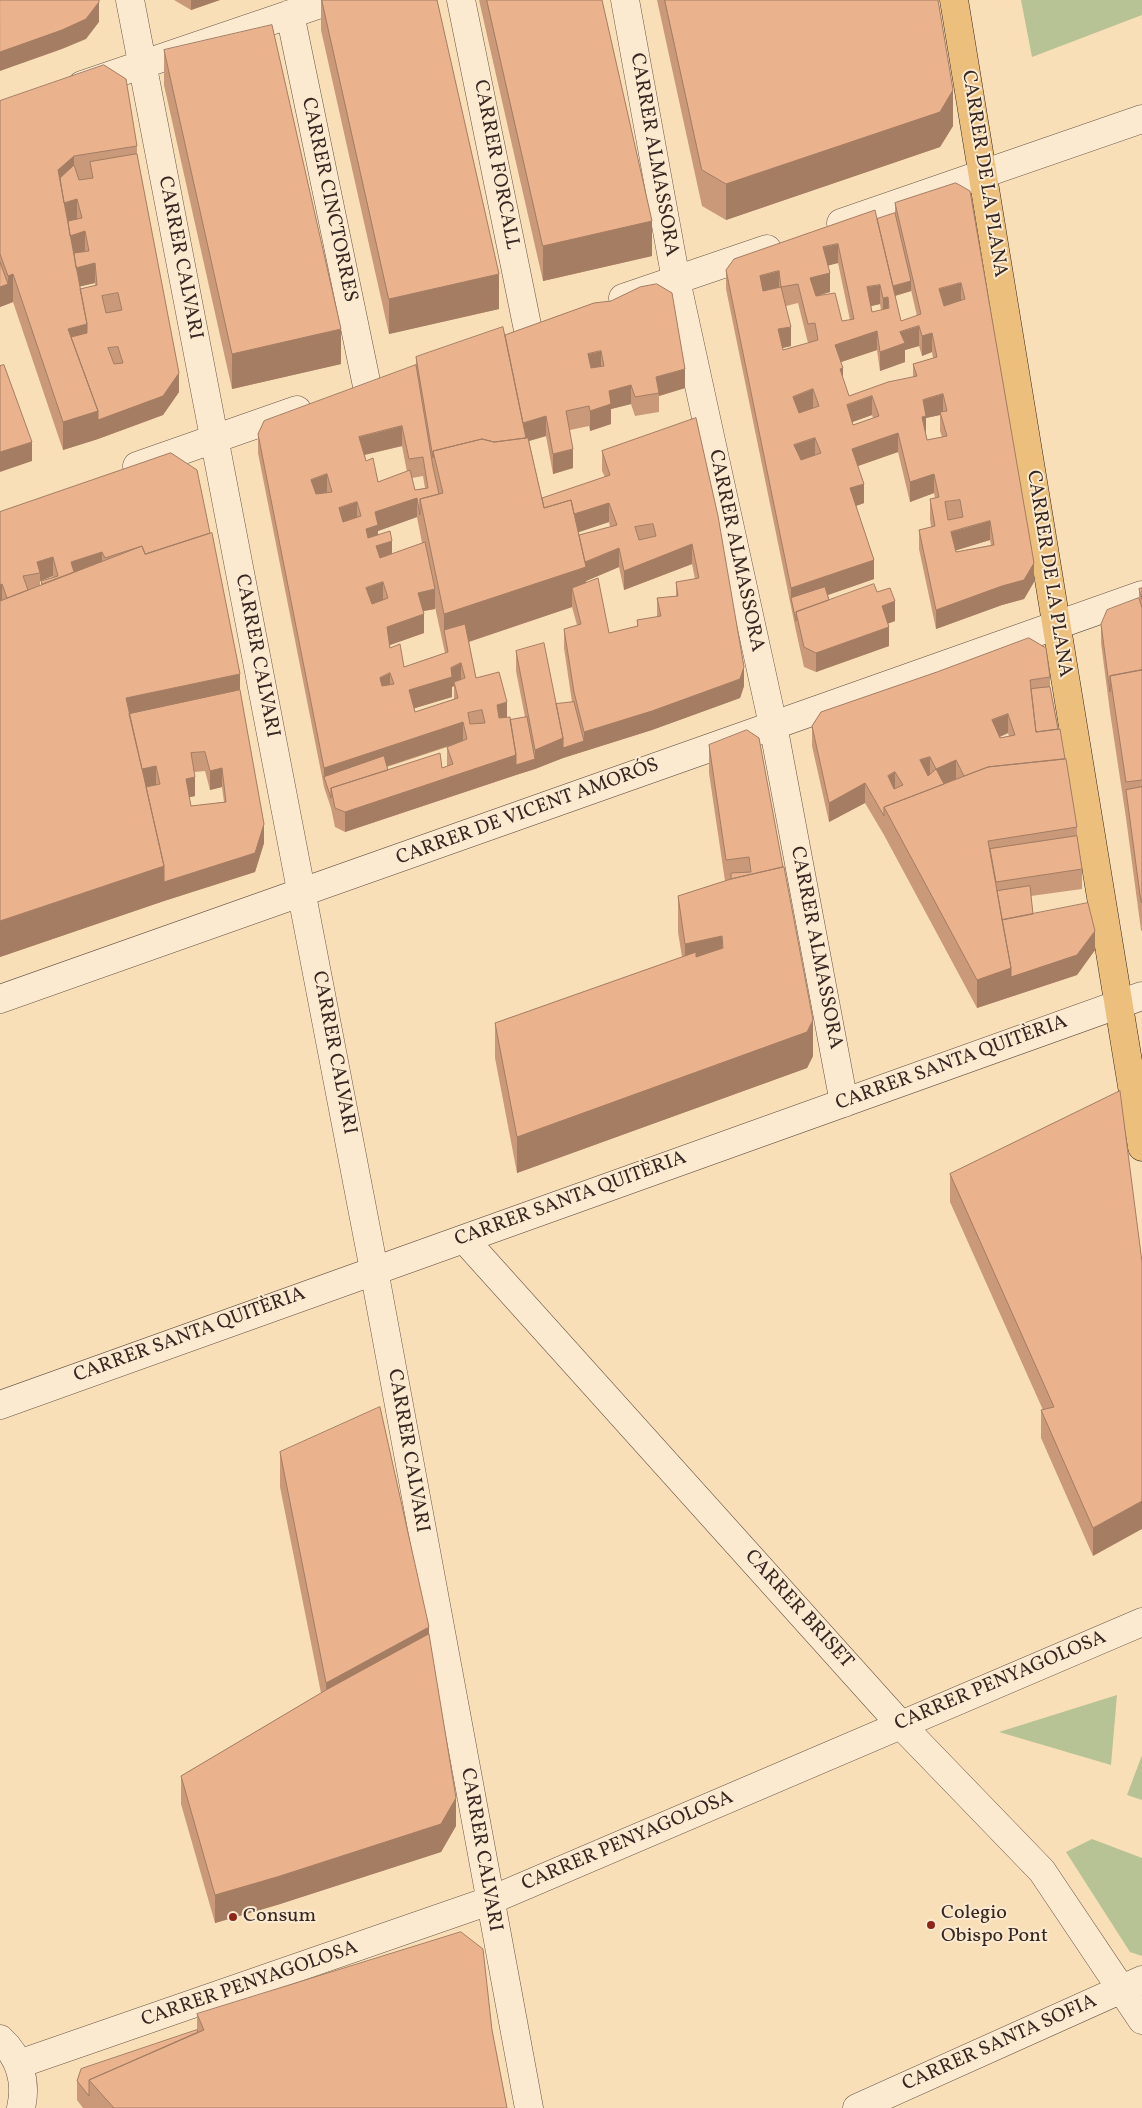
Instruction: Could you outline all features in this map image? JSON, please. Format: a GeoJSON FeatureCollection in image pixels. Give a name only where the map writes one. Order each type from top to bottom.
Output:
{"type":"FeatureCollection","features":[{"type":"Feature","properties":{"kind":"main road","name":"CARRER DE LA PLANA"},"geometry":{"type":"LineString","coordinates":[[954,0],[1057,626],[1130,1000],[1142,1147]]}},
{"type":"Feature","properties":{"kind":"street","name":"CARRER CALVARI"},"geometry":{"type":"LineString","coordinates":[[130,0],[374,1270],[489,1901],[529,2108]]}},
{"type":"Feature","properties":{"kind":"street"},"geometry":{"type":"LineString","coordinates":[[62,92],[332,0]]}},
{"type":"Feature","properties":{"kind":"street","name":"CARRER FORCALL"},"geometry":{"type":"LineString","coordinates":[[461,0],[528,330]]}},
{"type":"Feature","properties":{"kind":"street","name":"CARRER ALMASSORA"},"geometry":{"type":"LineString","coordinates":[[625,0],[676,280],[773,725],[844,1103]]}},
{"type":"Feature","properties":{"kind":"street","name":"CARRER CINCTORRES"},"geometry":{"type":"LineString","coordinates":[[290,14],[367,386]]}},
{"type":"Feature","properties":{"kind":"street"},"geometry":{"type":"LineString","coordinates":[[816,232],[1142,119]]}},
{"type":"Feature","properties":{"kind":"street"},"geometry":{"type":"LineString","coordinates":[[602,305],[788,242]]}},
{"type":"Feature","properties":{"kind":"street"},"geometry":{"type":"LineString","coordinates":[[501,339],[556,321]]}},
{"type":"Feature","properties":{"kind":"street"},"geometry":{"type":"LineString","coordinates":[[112,474],[394,376]]}},
{"type":"Feature","properties":{"kind":"street","name":"CARRER DE VICENT AMORÓS"},"geometry":{"type":"LineString","coordinates":[[0,999],[302,894],[1142,595]]}},
{"type":"Feature","properties":{"kind":"street","name":"CARRER SANTA QUITÈRIA"},"geometry":{"type":"LineString","coordinates":[[0,1405],[1130,1000]]}},
{"type":"Feature","properties":{"kind":"street","name":"CARRER BRISET"},"geometry":{"type":"LineString","coordinates":[[464,1239],[901,1725],[1042,1870],[1132,1984],[1142,2020]]}},
{"type":"Feature","properties":{"kind":"street","name":"CARRER PENYAGOLOSA"},"geometry":{"type":"LineString","coordinates":[[19,2064],[489,1901],[1142,1622]]}},
{"type":"Feature","properties":{"kind":"street","name":"CARRER SANTA SOFIA"},"geometry":{"type":"LineString","coordinates":[[857,2108],[1132,1984]]}},
{"type":"Feature","properties":{"kind":"street"},"geometry":{"type":"LineString","coordinates":[[0,2039],[8,2046],[19,2064],[23,2082],[21,2108]]}},
{"type":"Feature","properties":{"kind":"green space"},"geometry":{"type":"Polygon","coordinates":[[[1021,0],[1142,0],[1142,15],[1032,57],[1021,0]]]}},
{"type":"Feature","properties":{"kind":"green space"},"geometry":{"type":"Polygon","coordinates":[[[1117,1695],[1111,1765],[999,1732],[1117,1695]]]}},
{"type":"Feature","properties":{"kind":"green space"},"geometry":{"type":"Polygon","coordinates":[[[1142,1755],[1142,1800],[1127,1795],[1142,1755]]]}},
{"type":"Feature","properties":{"kind":"green space"},"geometry":{"type":"Polygon","coordinates":[[[1092,1839],[1142,1858],[1142,1956],[1130,1952],[1066,1852],[1092,1839]]]}},
{"type":"Feature","properties":{"kind":"building"},"geometry":{"type":"Polygon","coordinates":[[[0,0],[99,0],[99,2],[86,19],[62,30],[0,52],[0,0]]]}},
{"type":"Feature","properties":{"kind":"building"},"geometry":{"type":"Polygon","coordinates":[[[322,0],[437,0],[499,274],[389,299],[322,0]]]}},
{"type":"Feature","properties":{"kind":"building"},"geometry":{"type":"Polygon","coordinates":[[[487,0],[602,0],[652,221],[543,246],[487,0]]]}},
{"type":"Feature","properties":{"kind":"building"},"geometry":{"type":"Polygon","coordinates":[[[665,0],[938,0],[953,90],[940,112],[726,184],[702,170],[665,0]]]}},
{"type":"Feature","properties":{"kind":"building"},"geometry":{"type":"Polygon","coordinates":[[[272,25],[341,329],[232,354],[164,50],[272,25]]]}},
{"type":"Feature","properties":{"kind":"building"},"geometry":{"type":"Polygon","coordinates":[[[104,65],[126,79],[137,146],[74,156],[58,170],[87,324],[68,329],[98,411],[63,422],[13,274],[8,276],[0,254],[0,101],[104,65]]]}},
{"type":"Feature","properties":{"kind":"building"},"geometry":{"type":"Polygon","coordinates":[[[137,154],[179,373],[163,396],[98,420],[98,411],[71,337],[87,333],[80,289],[97,285],[95,263],[76,268],[74,253],[89,251],[85,231],[70,236],[68,221],[82,218],[77,199],[64,203],[60,178],[74,165],[79,180],[93,178],[90,162],[137,154]],[[118,293],[102,296],[106,313],[122,310],[118,293]],[[118,347],[108,348],[114,364],[123,363],[118,347]]]}},
{"type":"Feature","properties":{"kind":"building"},"geometry":{"type":"Polygon","coordinates":[[[956,183],[970,191],[1034,563],[1024,580],[936,610],[919,530],[935,526],[930,499],[939,497],[934,474],[910,482],[898,433],[852,449],[864,484],[850,488],[874,560],[791,588],[726,270],[734,259],[875,210],[901,321],[921,314],[895,203],[956,183]],[[838,244],[823,247],[830,273],[810,278],[816,296],[835,293],[842,321],[854,319],[838,244]],[[779,271],[760,276],[763,291],[781,287],[779,271]],[[961,283],[939,289],[944,306],[965,299],[961,283]],[[798,284],[781,287],[791,327],[778,329],[783,350],[818,340],[815,323],[808,324],[798,284]],[[880,285],[867,287],[872,312],[889,308],[888,297],[883,298],[880,285]],[[919,326],[900,332],[905,343],[880,352],[877,331],[835,345],[843,368],[840,369],[849,396],[888,382],[917,376],[913,364],[937,357],[932,333],[922,336],[919,326]],[[813,389],[793,397],[799,413],[819,406],[813,389]],[[943,394],[923,400],[926,416],[922,417],[927,440],[947,436],[940,412],[947,411],[943,394]],[[872,396],[847,405],[853,425],[879,416],[872,396]],[[815,438],[794,445],[801,460],[821,453],[815,438]],[[960,500],[945,502],[948,520],[963,517],[960,500]],[[990,521],[951,532],[956,552],[994,545],[990,521]]]}},
{"type":"Feature","properties":{"kind":"building"},"geometry":{"type":"Polygon","coordinates":[[[895,213],[911,281],[893,286],[877,219],[895,213]]]}},
{"type":"Feature","properties":{"kind":"building"},"geometry":{"type":"Polygon","coordinates":[[[0,262],[8,284],[0,287],[0,262]]]}},
{"type":"Feature","properties":{"kind":"building"},"geometry":{"type":"Polygon","coordinates":[[[657,284],[672,293],[685,369],[656,377],[659,393],[635,397],[631,385],[609,391],[611,404],[590,411],[589,406],[566,411],[573,449],[553,454],[546,416],[523,423],[505,335],[594,303],[611,301],[640,287],[657,284]],[[601,351],[588,354],[591,368],[604,366],[601,351]]]}},
{"type":"Feature","properties":{"kind":"building"},"geometry":{"type":"Polygon","coordinates":[[[503,327],[526,438],[494,442],[482,439],[433,451],[433,458],[416,357],[503,327]]]}},
{"type":"Feature","properties":{"kind":"building"},"geometry":{"type":"Polygon","coordinates":[[[4,365],[32,442],[0,452],[0,366],[4,365]]]}},
{"type":"Feature","properties":{"kind":"building"},"geometry":{"type":"Polygon","coordinates":[[[416,365],[439,494],[420,499],[420,515],[417,498],[375,512],[378,525],[366,529],[368,538],[390,531],[392,541],[376,546],[380,558],[425,542],[435,589],[418,593],[424,614],[387,627],[390,648],[400,644],[404,667],[448,652],[444,630],[465,624],[476,678],[499,672],[507,702],[497,705],[499,718],[510,717],[516,755],[345,812],[335,808],[331,788],[440,753],[442,768],[453,764],[447,747],[467,739],[463,722],[324,768],[258,434],[264,421],[416,365]],[[402,426],[359,437],[366,461],[373,458],[378,482],[410,470],[415,490],[428,488],[423,457],[409,459],[402,426]],[[327,474],[311,480],[316,494],[332,492],[327,474]],[[357,502],[339,508],[343,522],[361,516],[357,502]],[[383,582],[366,588],[372,604],[388,598],[383,582]],[[461,663],[451,668],[452,677],[409,690],[415,712],[458,698],[454,682],[465,678],[461,663]],[[390,673],[380,678],[382,686],[394,684],[390,673]],[[482,710],[468,713],[470,724],[485,723],[482,710]]]}},
{"type":"Feature","properties":{"kind":"building"},"geometry":{"type":"Polygon","coordinates":[[[696,418],[718,516],[744,667],[740,679],[652,711],[584,732],[574,692],[564,629],[581,624],[572,588],[598,578],[609,633],[638,626],[637,620],[661,616],[657,598],[678,596],[676,582],[699,578],[692,544],[624,571],[619,548],[585,562],[579,535],[617,525],[609,503],[574,514],[571,500],[544,508],[542,498],[610,475],[602,451],[696,418]],[[653,524],[635,527],[639,540],[656,536],[653,524]]]}},
{"type":"Feature","properties":{"kind":"building"},"geometry":{"type":"Polygon","coordinates":[[[528,438],[544,508],[571,500],[586,567],[444,614],[420,499],[443,493],[433,451],[482,439],[494,442],[528,438]]]}},
{"type":"Feature","properties":{"kind":"building"},"geometry":{"type":"Polygon","coordinates":[[[171,453],[197,470],[210,533],[145,554],[142,546],[105,558],[102,552],[71,562],[74,572],[42,584],[41,581],[58,576],[53,557],[37,562],[40,573],[23,576],[28,590],[7,598],[2,584],[0,585],[0,512],[171,453]]]}},
{"type":"Feature","properties":{"kind":"building"},"geometry":{"type":"Polygon","coordinates":[[[212,533],[240,674],[126,698],[164,866],[0,921],[0,601],[142,546],[145,554],[212,533]]]}},
{"type":"Feature","properties":{"kind":"building"},"geometry":{"type":"Polygon","coordinates":[[[874,584],[877,592],[890,588],[895,601],[882,606],[889,627],[816,653],[804,647],[796,612],[874,584]]]}},
{"type":"Feature","properties":{"kind":"building"},"geometry":{"type":"Polygon","coordinates":[[[825,587],[829,600],[796,612],[796,621],[791,598],[825,587]]]}},
{"type":"Feature","properties":{"kind":"building"},"geometry":{"type":"Polygon","coordinates":[[[1142,588],[1142,599],[1139,589],[1142,588]]]}},
{"type":"Feature","properties":{"kind":"building"},"geometry":{"type":"Polygon","coordinates":[[[1139,598],[1142,608],[1142,670],[1110,676],[1110,692],[1101,624],[1107,610],[1139,598]]]}},
{"type":"Feature","properties":{"kind":"building"},"geometry":{"type":"Polygon","coordinates":[[[1029,638],[1046,648],[1050,677],[1030,680],[1036,732],[1060,729],[1065,759],[988,767],[964,776],[956,760],[936,769],[944,784],[884,807],[884,816],[865,783],[829,803],[812,726],[821,712],[1029,638]],[[1008,714],[992,720],[1000,738],[1015,735],[1008,714]],[[930,757],[920,760],[928,776],[936,769],[930,757]],[[895,772],[888,776],[894,789],[903,785],[895,772]]]}},
{"type":"Feature","properties":{"kind":"building"},"geometry":{"type":"Polygon","coordinates":[[[544,643],[563,738],[535,750],[516,651],[544,643]]]}},
{"type":"Feature","properties":{"kind":"building"},"geometry":{"type":"Polygon","coordinates":[[[1142,670],[1142,780],[1126,782],[1110,676],[1142,670]]]}},
{"type":"Feature","properties":{"kind":"building"},"geometry":{"type":"Polygon","coordinates":[[[1050,687],[1058,729],[1036,732],[1031,689],[1050,687]]]}},
{"type":"Feature","properties":{"kind":"building"},"geometry":{"type":"Polygon","coordinates":[[[240,690],[264,824],[255,853],[164,882],[164,866],[146,787],[160,784],[156,766],[142,769],[129,714],[240,690]],[[205,752],[191,753],[195,777],[186,779],[191,806],[226,802],[222,768],[210,771],[205,752]]]}},
{"type":"Feature","properties":{"kind":"building"},"geometry":{"type":"Polygon","coordinates":[[[574,702],[584,741],[563,748],[563,738],[556,704],[574,702]]]}},
{"type":"Feature","properties":{"kind":"building"},"geometry":{"type":"Polygon","coordinates":[[[527,717],[535,759],[516,765],[510,720],[527,717]]]}},
{"type":"Feature","properties":{"kind":"building"},"geometry":{"type":"Polygon","coordinates":[[[747,730],[759,738],[783,867],[731,879],[731,873],[751,872],[749,857],[726,860],[709,745],[747,730]]]}},
{"type":"Feature","properties":{"kind":"building"},"geometry":{"type":"Polygon","coordinates":[[[384,756],[388,770],[331,788],[331,798],[324,777],[384,756]]]}},
{"type":"Feature","properties":{"kind":"building"},"geometry":{"type":"Polygon","coordinates":[[[1066,759],[1077,827],[988,841],[1011,968],[977,980],[884,807],[988,767],[1066,759]]]}},
{"type":"Feature","properties":{"kind":"building"},"geometry":{"type":"Polygon","coordinates":[[[1142,787],[1142,903],[1126,790],[1142,787]]]}},
{"type":"Feature","properties":{"kind":"building"},"geometry":{"type":"Polygon","coordinates":[[[1077,836],[1082,869],[996,882],[990,849],[1077,836]]]}},
{"type":"Feature","properties":{"kind":"building"},"geometry":{"type":"Polygon","coordinates":[[[784,867],[813,1020],[807,1032],[517,1137],[495,1023],[696,952],[696,957],[723,948],[722,936],[685,944],[678,896],[731,879],[784,867]]]}},
{"type":"Feature","properties":{"kind":"building"},"geometry":{"type":"Polygon","coordinates":[[[1030,886],[1033,914],[1002,920],[997,891],[1030,886]]]}},
{"type":"Feature","properties":{"kind":"building"},"geometry":{"type":"Polygon","coordinates":[[[1088,903],[1095,931],[1077,955],[1011,977],[1002,920],[1088,903]]]}},
{"type":"Feature","properties":{"kind":"building"},"geometry":{"type":"Polygon","coordinates":[[[1120,1091],[1142,1262],[1142,1501],[1093,1528],[1041,1410],[1054,1407],[950,1174],[1120,1091]]]}},
{"type":"Feature","properties":{"kind":"building"},"geometry":{"type":"Polygon","coordinates":[[[380,1407],[429,1627],[326,1683],[280,1452],[380,1407]]]}},
{"type":"Feature","properties":{"kind":"building"},"geometry":{"type":"Polygon","coordinates":[[[429,1634],[456,1798],[441,1824],[215,1895],[181,1776],[326,1690],[429,1634]]]}},
{"type":"Feature","properties":{"kind":"building"},"geometry":{"type":"Polygon","coordinates":[[[461,1932],[483,1949],[492,2030],[507,2108],[114,2108],[89,2080],[204,2030],[197,2014],[461,1932]]]}},
{"type":"Feature","properties":{"kind":"building"},"geometry":{"type":"Polygon","coordinates":[[[197,2030],[198,2032],[89,2080],[89,2096],[77,2081],[81,2069],[197,2030]]]}},
{"type":"Feature","properties":{"kind":"place","name":"Consum"},"geometry":{"type":"Point","coordinates":[233,1917]}},
{"type":"Feature","properties":{"kind":"place","name":"Colegio Obispo Pont"},"geometry":{"type":"Point","coordinates":[931,1925]}}]}
